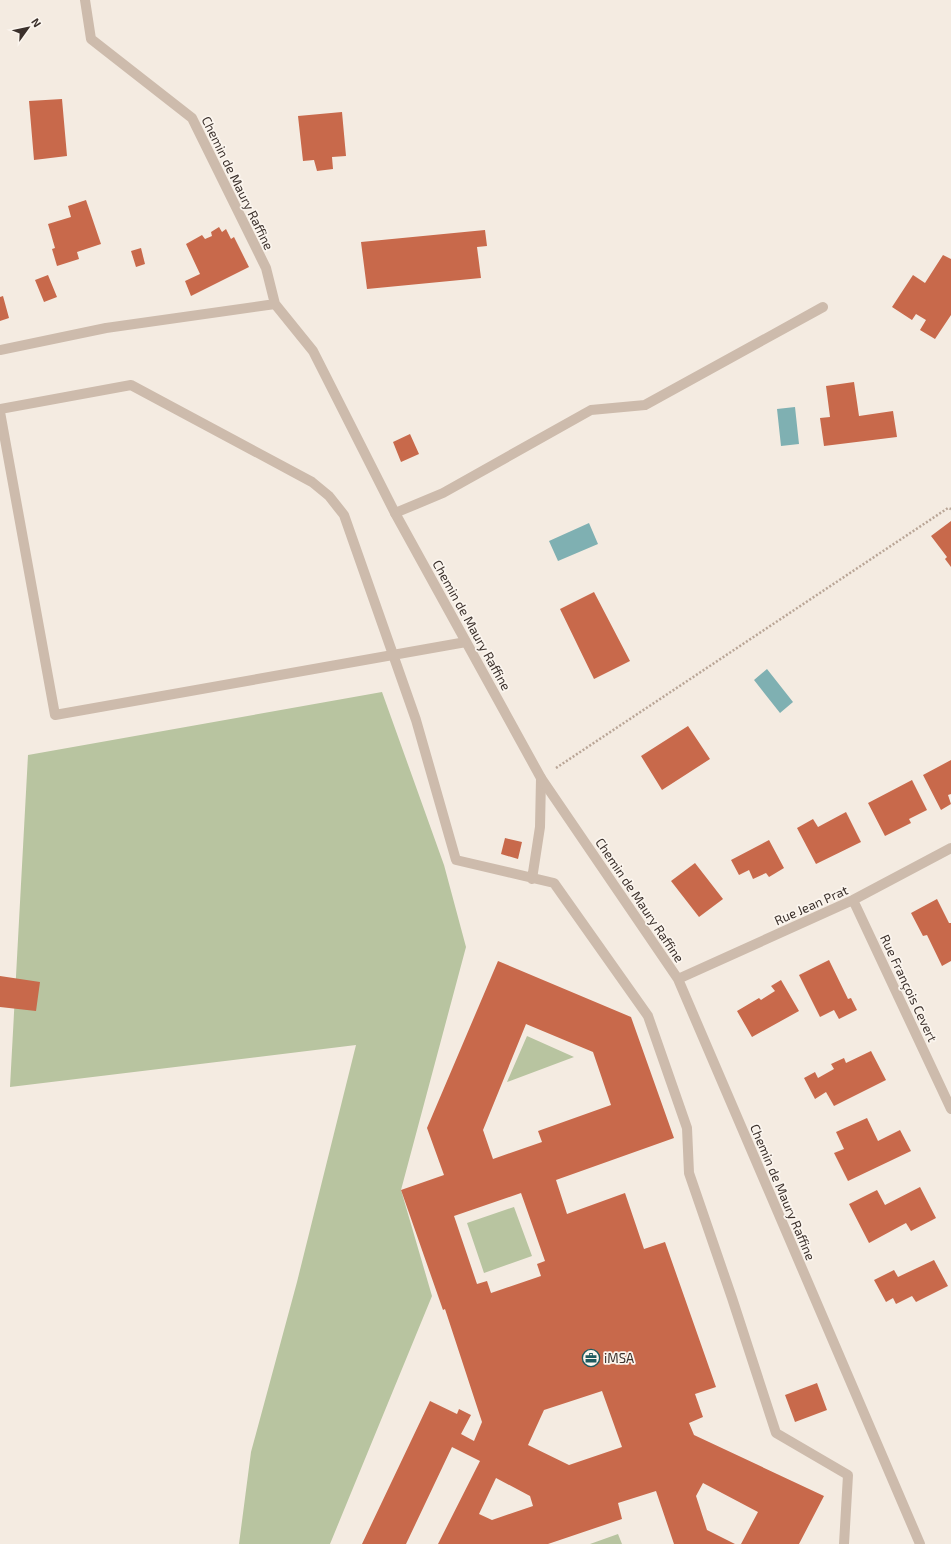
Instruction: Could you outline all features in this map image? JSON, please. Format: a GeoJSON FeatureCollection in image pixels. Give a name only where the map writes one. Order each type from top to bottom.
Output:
{"type":"FeatureCollection","features":[{"type":"Feature","properties":{"kind":"street","name":"Chemin de Maury Raffine"},"geometry":{"type":"LineString","coordinates":[[85,0],[91,39],[192,118],[266,268],[275,304],[313,351],[395,513],[541,778],[678,979],[920,1544]]}},
{"type":"Feature","properties":{"kind":"street"},"geometry":{"type":"LineString","coordinates":[[0,350],[106,328],[275,304]]}},
{"type":"Feature","properties":{"kind":"street"},"geometry":{"type":"LineString","coordinates":[[395,513],[443,493],[591,410],[645,405],[823,307]]}},
{"type":"Feature","properties":{"kind":"street"},"geometry":{"type":"LineString","coordinates":[[0,409],[131,385],[312,482],[329,496],[344,515],[416,720],[456,860],[554,884],[648,1016],[687,1128],[689,1173],[776,1433],[848,1475],[844,1544]]}},
{"type":"Feature","properties":{"kind":"street"},"geometry":{"type":"LineString","coordinates":[[0,412],[55,715],[466,642]]}},
{"type":"Feature","properties":{"kind":"street"},"geometry":{"type":"LineString","coordinates":[[532,879],[540,827],[541,778]]}},
{"type":"Feature","properties":{"kind":"street","name":"Rue Jean Prat"},"geometry":{"type":"LineString","coordinates":[[678,979],[853,900],[951,848]]}},
{"type":"Feature","properties":{"kind":"street","name":"Rue François Cevert"},"geometry":{"type":"LineString","coordinates":[[853,900],[951,1109]]}},
{"type":"Feature","properties":{"kind":"path"},"geometry":{"type":"LineString","coordinates":[[541,778],[948,508],[951,509]]}},
{"type":"Feature","properties":{"kind":"green space"},"geometry":{"type":"Polygon","coordinates":[[[382,692],[444,865],[466,947],[401,1190],[432,1296],[330,1544],[239,1544],[251,1452],[297,1282],[356,1045],[10,1087],[28,755],[382,692]]]}},
{"type":"Feature","properties":{"kind":"green space"},"geometry":{"type":"Polygon","coordinates":[[[527,1036],[574,1057],[507,1082],[527,1036]]]}},
{"type":"Feature","properties":{"kind":"green space"},"geometry":{"type":"Polygon","coordinates":[[[514,1207],[532,1256],[484,1273],[467,1223],[514,1207]]]}},
{"type":"Feature","properties":{"kind":"green space"},"geometry":{"type":"Polygon","coordinates":[[[618,1534],[622,1544],[590,1544],[618,1534]]]}},
{"type":"Feature","properties":{"kind":"water"},"geometry":{"type":"Polygon","coordinates":[[[795,407],[799,444],[781,446],[777,409],[795,407]]]}},
{"type":"Feature","properties":{"kind":"water"},"geometry":{"type":"Polygon","coordinates":[[[589,523],[598,544],[558,561],[549,541],[589,523]]]}},
{"type":"Feature","properties":{"kind":"water"},"geometry":{"type":"Polygon","coordinates":[[[767,669],[793,702],[780,713],[754,680],[767,669]]]}},
{"type":"Feature","properties":{"kind":"building"},"geometry":{"type":"Polygon","coordinates":[[[62,99],[67,156],[34,160],[29,101],[62,99]]]}},
{"type":"Feature","properties":{"kind":"building"},"geometry":{"type":"Polygon","coordinates":[[[342,112],[346,156],[332,157],[333,169],[317,171],[314,160],[303,161],[298,116],[342,112]]]}},
{"type":"Feature","properties":{"kind":"building"},"geometry":{"type":"Polygon","coordinates":[[[86,200],[101,244],[77,252],[79,259],[57,266],[52,249],[55,248],[48,224],[71,217],[68,206],[86,200]]]}},
{"type":"Feature","properties":{"kind":"building"},"geometry":{"type":"Polygon","coordinates":[[[219,227],[222,232],[226,229],[231,239],[234,237],[249,267],[191,296],[185,281],[200,274],[186,244],[202,235],[205,239],[212,236],[211,232],[219,227]]]}},
{"type":"Feature","properties":{"kind":"building"},"geometry":{"type":"Polygon","coordinates":[[[485,230],[487,246],[477,247],[481,278],[367,289],[361,242],[485,230]]]}},
{"type":"Feature","properties":{"kind":"building"},"geometry":{"type":"Polygon","coordinates":[[[141,248],[145,264],[136,267],[131,251],[141,248]]]}},
{"type":"Feature","properties":{"kind":"building"},"geometry":{"type":"Polygon","coordinates":[[[943,255],[951,259],[951,315],[935,339],[920,330],[926,320],[916,314],[912,320],[892,307],[913,275],[925,283],[943,255]]]}},
{"type":"Feature","properties":{"kind":"building"},"geometry":{"type":"Polygon","coordinates":[[[48,275],[57,297],[44,302],[35,280],[48,275]]]}},
{"type":"Feature","properties":{"kind":"building"},"geometry":{"type":"Polygon","coordinates":[[[3,296],[9,318],[0,321],[0,297],[3,296]]]}},
{"type":"Feature","properties":{"kind":"building"},"geometry":{"type":"Polygon","coordinates":[[[854,382],[859,416],[893,411],[897,437],[824,446],[820,418],[830,417],[826,386],[854,382]]]}},
{"type":"Feature","properties":{"kind":"building"},"geometry":{"type":"Polygon","coordinates":[[[410,434],[419,454],[401,462],[393,442],[410,434]]]}},
{"type":"Feature","properties":{"kind":"building"},"geometry":{"type":"Polygon","coordinates":[[[951,521],[951,567],[945,559],[947,557],[931,536],[951,521]]]}},
{"type":"Feature","properties":{"kind":"building"},"geometry":{"type":"Polygon","coordinates":[[[594,592],[630,661],[594,679],[560,609],[594,592]]]}},
{"type":"Feature","properties":{"kind":"building"},"geometry":{"type":"Polygon","coordinates":[[[688,726],[710,759],[662,790],[641,756],[688,726]]]}},
{"type":"Feature","properties":{"kind":"building"},"geometry":{"type":"Polygon","coordinates":[[[951,760],[951,794],[948,795],[951,804],[941,810],[923,775],[951,760]]]}},
{"type":"Feature","properties":{"kind":"building"},"geometry":{"type":"Polygon","coordinates":[[[912,780],[927,810],[909,819],[911,823],[885,836],[868,803],[912,780]]]}},
{"type":"Feature","properties":{"kind":"building"},"geometry":{"type":"Polygon","coordinates":[[[846,812],[861,842],[816,864],[797,828],[813,819],[818,827],[846,812]]]}},
{"type":"Feature","properties":{"kind":"building"},"geometry":{"type":"Polygon","coordinates":[[[505,838],[522,842],[518,859],[501,854],[505,838]]]}},
{"type":"Feature","properties":{"kind":"building"},"geometry":{"type":"Polygon","coordinates":[[[769,840],[784,868],[769,877],[766,873],[753,879],[749,870],[739,875],[731,860],[769,840]]]}},
{"type":"Feature","properties":{"kind":"building"},"geometry":{"type":"Polygon","coordinates":[[[695,863],[723,899],[699,917],[671,881],[695,863]]]}},
{"type":"Feature","properties":{"kind":"building"},"geometry":{"type":"Polygon","coordinates":[[[937,899],[949,923],[951,923],[951,961],[942,966],[927,935],[923,936],[911,913],[937,899]]]}},
{"type":"Feature","properties":{"kind":"building"},"geometry":{"type":"Polygon","coordinates":[[[829,960],[848,999],[851,998],[857,1010],[839,1019],[834,1010],[820,1017],[799,975],[829,960]]]}},
{"type":"Feature","properties":{"kind":"building"},"geometry":{"type":"Polygon","coordinates":[[[498,961],[631,1017],[674,1138],[556,1180],[567,1214],[625,1193],[644,1249],[665,1242],[716,1387],[695,1394],[703,1417],[689,1423],[694,1435],[824,1496],[799,1544],[741,1544],[758,1512],[703,1483],[696,1496],[707,1530],[735,1544],[674,1544],[656,1491],[618,1503],[622,1519],[548,1544],[438,1544],[480,1461],[452,1447],[406,1544],[362,1544],[430,1401],[457,1414],[459,1409],[471,1415],[461,1434],[474,1441],[482,1422],[445,1309],[443,1310],[401,1190],[444,1175],[427,1128],[498,961]],[[526,1024],[483,1130],[493,1159],[542,1142],[538,1131],[611,1105],[593,1052],[526,1024]],[[521,1193],[454,1216],[477,1284],[487,1281],[491,1293],[541,1276],[537,1264],[545,1261],[521,1193]],[[602,1391],[544,1410],[528,1445],[569,1465],[622,1447],[602,1391]],[[496,1478],[479,1514],[492,1520],[533,1506],[530,1496],[496,1478]]]}},
{"type":"Feature","properties":{"kind":"building"},"geometry":{"type":"Polygon","coordinates":[[[0,976],[40,982],[36,1011],[0,1007],[0,976]]]}},
{"type":"Feature","properties":{"kind":"building"},"geometry":{"type":"Polygon","coordinates":[[[781,980],[799,1011],[752,1037],[737,1011],[759,998],[761,1000],[775,991],[771,986],[781,980]]]}},
{"type":"Feature","properties":{"kind":"building"},"geometry":{"type":"Polygon","coordinates":[[[871,1051],[886,1080],[834,1106],[826,1092],[815,1099],[804,1078],[815,1072],[818,1078],[834,1069],[831,1064],[844,1058],[846,1063],[871,1051]]]}},
{"type":"Feature","properties":{"kind":"building"},"geometry":{"type":"Polygon","coordinates":[[[867,1118],[878,1141],[900,1130],[911,1151],[848,1181],[834,1153],[844,1149],[836,1132],[867,1118]]]}},
{"type":"Feature","properties":{"kind":"building"},"geometry":{"type":"Polygon","coordinates":[[[920,1187],[936,1218],[911,1231],[906,1223],[869,1243],[849,1204],[877,1190],[885,1205],[920,1187]]]}},
{"type":"Feature","properties":{"kind":"building"},"geometry":{"type":"Polygon","coordinates":[[[934,1260],[948,1286],[916,1302],[912,1296],[896,1304],[893,1298],[886,1302],[874,1280],[894,1270],[898,1277],[934,1260]]]}},
{"type":"Feature","properties":{"kind":"building"},"geometry":{"type":"Polygon","coordinates":[[[817,1383],[827,1410],[795,1422],[785,1395],[817,1383]]]}},
{"type":"Feature","properties":{"kind":"place","name":"iMSA"},"geometry":{"type":"Point","coordinates":[591,1358]}}]}
